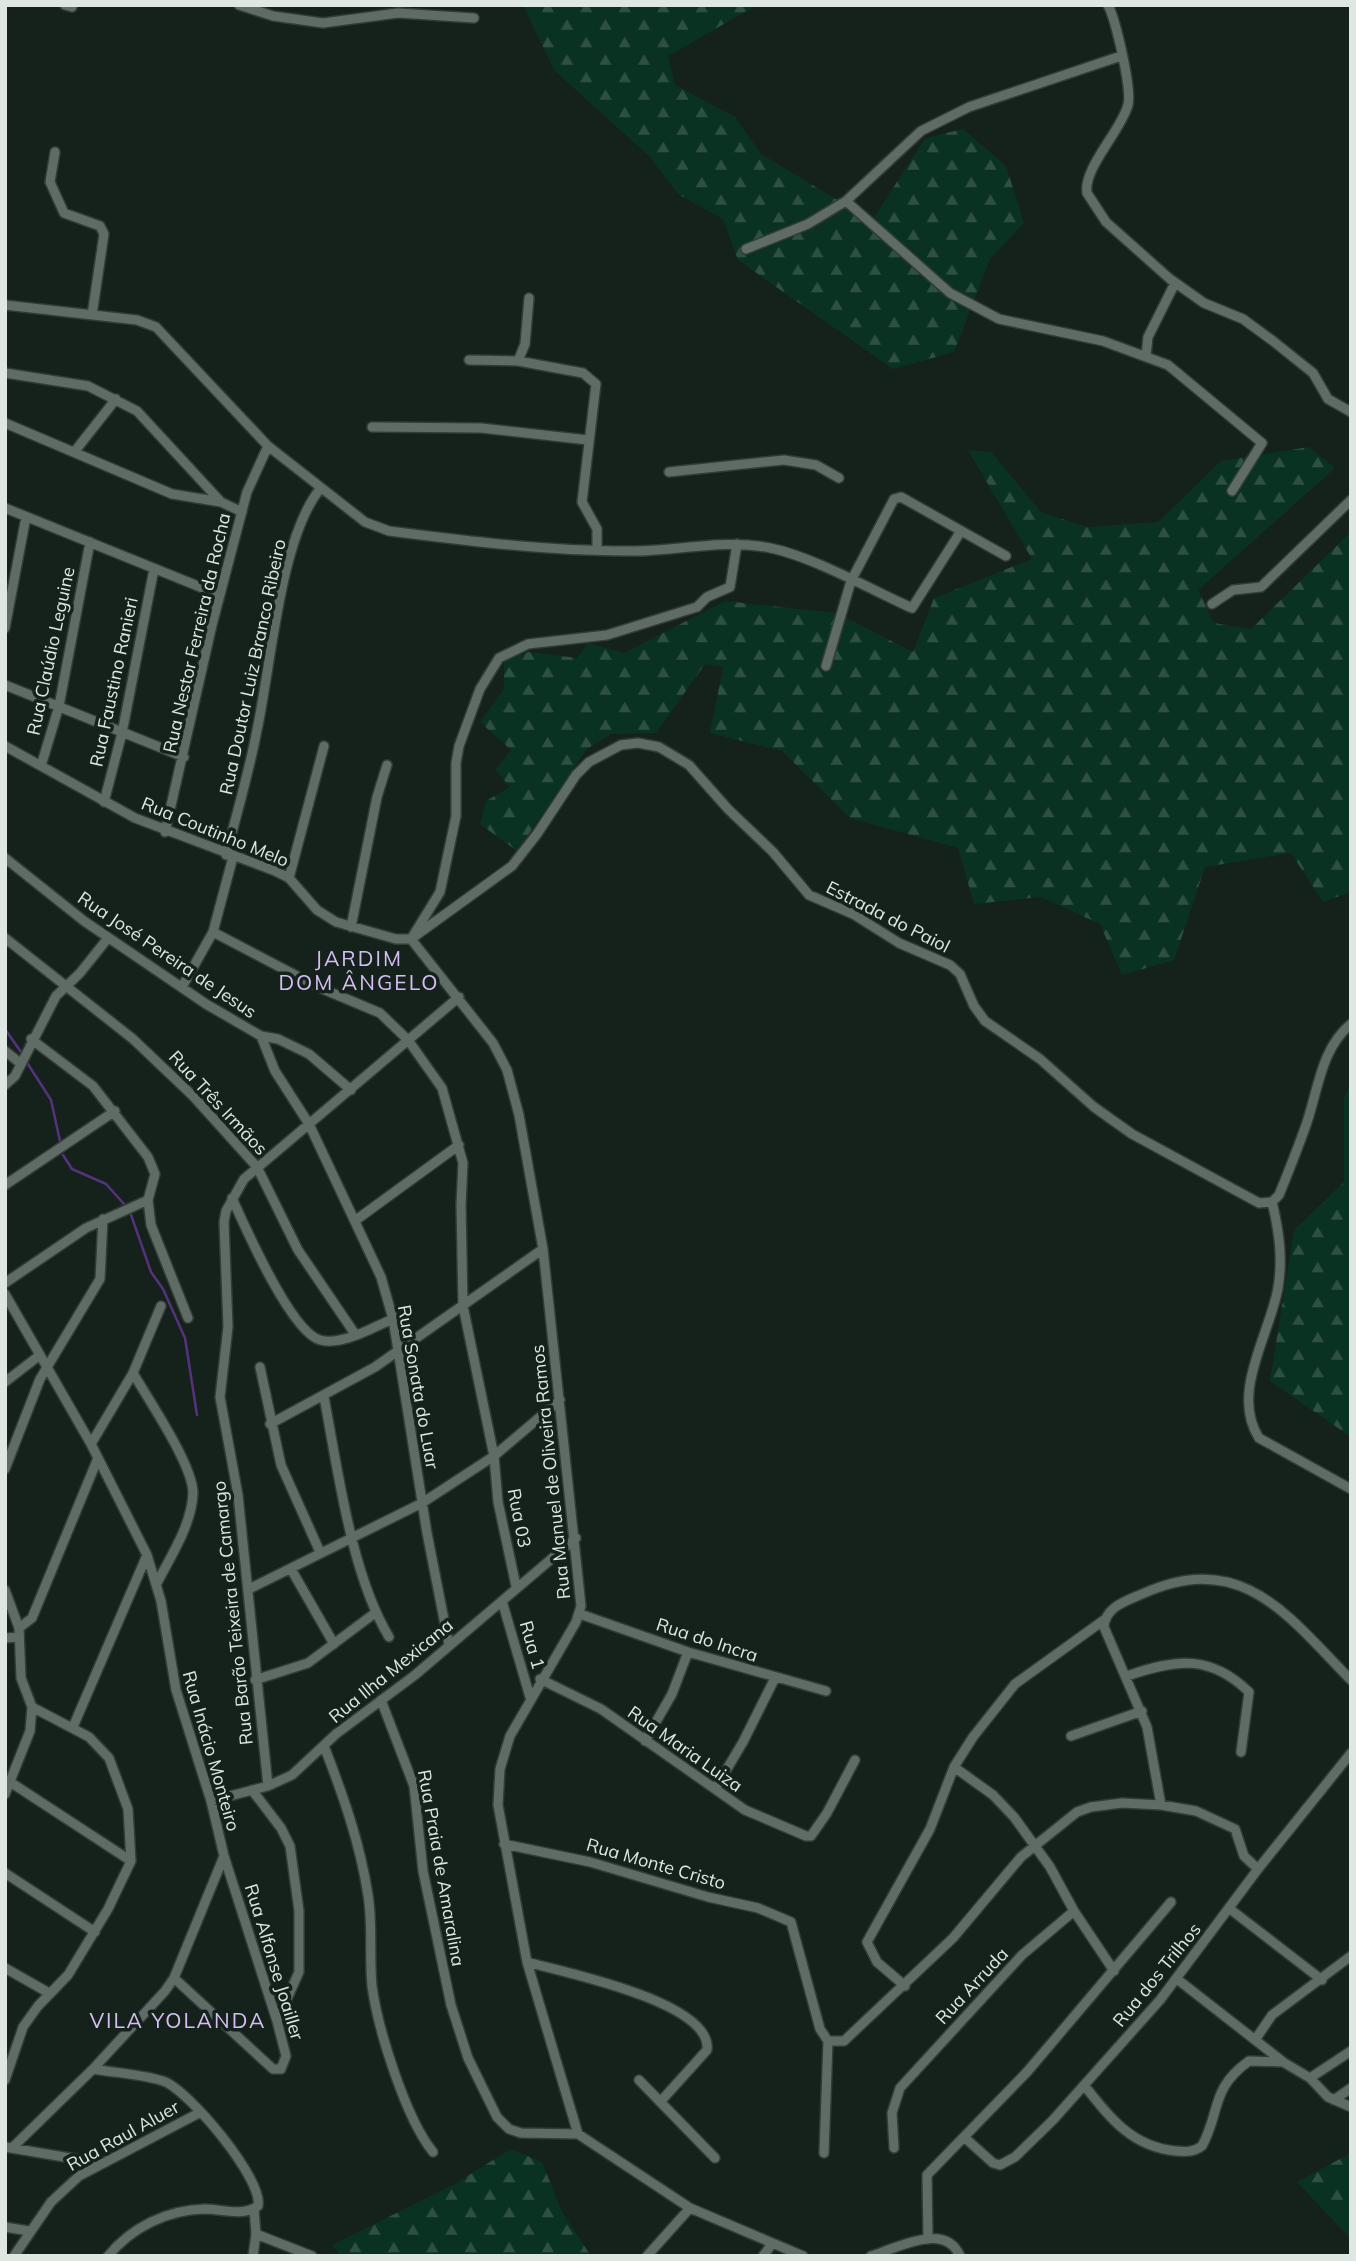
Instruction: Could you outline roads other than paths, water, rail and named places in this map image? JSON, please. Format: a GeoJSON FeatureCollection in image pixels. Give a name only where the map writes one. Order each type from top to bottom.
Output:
{"type":"FeatureCollection","features":[{"type":"Feature","properties":{"kind":"street"},"geometry":{"type":"LineString","coordinates":[[239,5],[273,16],[323,23],[398,13],[474,18]]}},
{"type":"Feature","properties":{"kind":"street"},"geometry":{"type":"LineString","coordinates":[[1108,5],[1114,18],[1128,107],[1086,185],[1087,193],[1106,222],[1175,283],[1204,303],[1243,319],[1313,373],[1328,399],[1351,412]]}},
{"type":"Feature","properties":{"kind":"street"},"geometry":{"type":"LineString","coordinates":[[746,249],[808,224],[846,201],[921,131],[970,107],[1121,55]]}},
{"type":"Feature","properties":{"kind":"street"},"geometry":{"type":"LineString","coordinates":[[55,152],[50,182],[64,213],[100,226],[104,234],[92,315]]}},
{"type":"Feature","properties":{"kind":"street"},"geometry":{"type":"LineString","coordinates":[[846,201],[950,293],[999,319],[1102,341],[1168,365],[1262,443],[1232,491]]}},
{"type":"Feature","properties":{"kind":"street"},"geometry":{"type":"LineString","coordinates":[[1146,356],[1148,337],[1175,283]]}},
{"type":"Feature","properties":{"kind":"street"},"geometry":{"type":"LineString","coordinates":[[518,361],[525,344],[529,298]]}},
{"type":"Feature","properties":{"kind":"street"},"geometry":{"type":"LineString","coordinates":[[5,304],[138,320],[156,327],[268,446],[365,522],[389,531],[597,550],[664,551],[737,544],[773,548],[912,608],[961,531]]}},
{"type":"Feature","properties":{"kind":"street"},"geometry":{"type":"LineString","coordinates":[[469,360],[518,361],[583,373],[596,384],[582,502],[597,529],[597,550]]}},
{"type":"Feature","properties":{"kind":"street"},"geometry":{"type":"LineString","coordinates":[[5,373],[74,382],[116,399],[146,418],[221,502]]}},
{"type":"Feature","properties":{"kind":"street"},"geometry":{"type":"LineString","coordinates":[[75,451],[116,399]]}},
{"type":"Feature","properties":{"kind":"street"},"geometry":{"type":"LineString","coordinates":[[5,423],[173,494],[221,502],[242,512]]}},
{"type":"Feature","properties":{"kind":"street"},"geometry":{"type":"LineString","coordinates":[[372,427],[481,428],[588,440]]}},
{"type":"Feature","properties":{"kind":"street","name":"Rua Nestor Ferreira da Rocha"},"geometry":{"type":"LineString","coordinates":[[165,832],[242,512],[252,477],[268,446]]}},
{"type":"Feature","properties":{"kind":"street"},"geometry":{"type":"LineString","coordinates":[[669,472],[784,460],[816,465],[839,478]]}},
{"type":"Feature","properties":{"kind":"street","name":"Rua Doutor Luiz Branco Ribeiro"},"geometry":{"type":"LineString","coordinates":[[182,987],[213,932],[257,731],[290,561],[307,508],[320,489]]}},
{"type":"Feature","properties":{"kind":"street"},"geometry":{"type":"LineString","coordinates":[[826,666],[851,581],[894,499],[901,497],[1006,556]]}},
{"type":"Feature","properties":{"kind":"street"},"geometry":{"type":"LineString","coordinates":[[1212,604],[1233,590],[1261,587],[1351,500]]}},
{"type":"Feature","properties":{"kind":"street"},"geometry":{"type":"LineString","coordinates":[[5,508],[220,595]]}},
{"type":"Feature","properties":{"kind":"street"},"geometry":{"type":"LineString","coordinates":[[5,628],[26,517]]}},
{"type":"Feature","properties":{"kind":"street","name":"Rua Claúdio Leguine"},"geometry":{"type":"LineString","coordinates":[[41,766],[59,706],[90,542]]}},
{"type":"Feature","properties":{"kind":"street"},"geometry":{"type":"LineString","coordinates":[[411,939],[414,931],[433,908],[444,878],[456,816],[456,763],[470,711],[499,658],[512,650],[543,641],[588,639],[626,630],[696,607],[707,597],[730,587],[737,544]]}},
{"type":"Feature","properties":{"kind":"street","name":"Rua Faustino Ranieri"},"geometry":{"type":"LineString","coordinates":[[104,802],[122,733],[153,569]]}},
{"type":"Feature","properties":{"kind":"street"},"geometry":{"type":"LineString","coordinates":[[5,685],[184,757]]}},
{"type":"Feature","properties":{"kind":"street","name":"Estrada do Paiol"},"geometry":{"type":"LineString","coordinates":[[411,939],[512,866],[531,843],[576,775],[589,762],[621,745],[638,743],[659,747],[689,765],[728,809],[773,852],[801,889],[852,914],[899,943],[950,965],[960,974],[974,1006],[985,1021],[1040,1059],[1094,1107],[1132,1134],[1259,1203],[1275,1198]]}},
{"type":"Feature","properties":{"kind":"street","name":"Rua Coutinho Melo"},"geometry":{"type":"LineString","coordinates":[[5,746],[104,802],[165,832],[289,878],[317,910],[351,927],[402,940],[411,939]]}},
{"type":"Feature","properties":{"kind":"street"},"geometry":{"type":"LineString","coordinates":[[289,878],[324,746]]}},
{"type":"Feature","properties":{"kind":"street"},"geometry":{"type":"LineString","coordinates":[[351,927],[376,797],[387,765]]}},
{"type":"Feature","properties":{"kind":"street","name":"Rua José Pereira de Jesus"},"geometry":{"type":"LineString","coordinates":[[5,858],[107,938],[206,1004],[261,1036],[278,1039],[309,1054],[351,1090]]}},
{"type":"Feature","properties":{"kind":"street","name":"Rua 03"},"geometry":{"type":"LineString","coordinates":[[213,932],[318,987],[380,1013],[408,1040],[442,1087],[459,1145],[464,1176],[461,1205],[463,1306],[494,1456],[500,1513],[516,1587]]}},
{"type":"Feature","properties":{"kind":"street","name":"Rua Três Irmãos"},"geometry":{"type":"LineString","coordinates":[[5,938],[133,1039],[192,1096],[257,1167],[298,1250],[355,1334]]}},
{"type":"Feature","properties":{"kind":"street"},"geometry":{"type":"LineString","coordinates":[[5,1085],[15,1076],[20,1061],[56,996],[67,987],[107,938]]}},
{"type":"Feature","properties":{"kind":"street","name":"Rua Manuel de Oliveira Ramos"},"geometry":{"type":"LineString","coordinates":[[411,939],[493,1043],[507,1070],[526,1147],[543,1249],[576,1538],[580,1614],[540,1679],[510,1736],[498,1786],[504,1844],[527,1962],[578,2134]]}},
{"type":"Feature","properties":{"kind":"street","name":"Rua Barão Teixeira de Camargo"},"geometry":{"type":"LineString","coordinates":[[268,1786],[238,1494],[220,1397],[228,1327],[224,1222],[232,1198],[244,1179],[459,997]]}},
{"type":"Feature","properties":{"kind":"street"},"geometry":{"type":"LineString","coordinates":[[1351,1024],[1337,1036],[1328,1053],[1306,1126],[1275,1198],[1280,1240],[1279,1277],[1249,1404],[1252,1427],[1259,1438],[1351,1489]]}},
{"type":"Feature","properties":{"kind":"street","name":"Rua Sonata do Luar"},"geometry":{"type":"LineString","coordinates":[[261,1036],[275,1071],[309,1125],[381,1277],[393,1319],[422,1503],[449,1645]]}},
{"type":"Feature","properties":{"kind":"street"},"geometry":{"type":"LineString","coordinates":[[31,1041],[93,1086],[115,1111],[153,1167],[155,1174],[148,1200],[156,1241],[188,1318]]}},
{"type":"Feature","properties":{"kind":"street"},"geometry":{"type":"LineString","coordinates":[[5,1051],[20,1061]]}},
{"type":"Feature","properties":{"kind":"street"},"geometry":{"type":"LineString","coordinates":[[5,1185],[115,1111]]}},
{"type":"Feature","properties":{"kind":"street"},"geometry":{"type":"LineString","coordinates":[[356,1220],[459,1145]]}},
{"type":"Feature","properties":{"kind":"street"},"geometry":{"type":"LineString","coordinates":[[232,1198],[277,1288],[312,1336],[329,1341],[393,1319]]}},
{"type":"Feature","properties":{"kind":"street"},"geometry":{"type":"LineString","coordinates":[[5,1283],[55,1247],[103,1219],[148,1200]]}},
{"type":"Feature","properties":{"kind":"street"},"geometry":{"type":"LineString","coordinates":[[5,1469],[47,1366],[100,1279],[103,1219]]}},
{"type":"Feature","properties":{"kind":"street"},"geometry":{"type":"LineString","coordinates":[[270,1424],[324,1397],[399,1352],[543,1249]]}},
{"type":"Feature","properties":{"kind":"street","name":"Rua Inácio Monteiro"},"geometry":{"type":"LineString","coordinates":[[5,1294],[128,1511],[147,1555],[157,1583],[176,1690],[211,1801],[224,1856],[174,1978],[156,2003],[93,2069],[9,2148]]}},
{"type":"Feature","properties":{"kind":"street"},"geometry":{"type":"LineString","coordinates":[[91,1444],[133,1373],[161,1307]]}},
{"type":"Feature","properties":{"kind":"street"},"geometry":{"type":"LineString","coordinates":[[5,1382],[40,1355]]}},
{"type":"Feature","properties":{"kind":"street"},"geometry":{"type":"LineString","coordinates":[[260,1367],[270,1424],[286,1479],[320,1552]]}},
{"type":"Feature","properties":{"kind":"street"},"geometry":{"type":"LineString","coordinates":[[133,1373],[191,1480],[190,1512],[178,1544],[157,1583]]}},
{"type":"Feature","properties":{"kind":"street"},"geometry":{"type":"LineString","coordinates":[[324,1397],[354,1538],[375,1613],[389,1637]]}},
{"type":"Feature","properties":{"kind":"street"},"geometry":{"type":"LineString","coordinates":[[249,1588],[422,1503],[494,1456],[559,1399]]}},
{"type":"Feature","properties":{"kind":"street"},"geometry":{"type":"LineString","coordinates":[[5,1638],[19,1633],[32,1618],[98,1458]]}},
{"type":"Feature","properties":{"kind":"street","name":"Rua Ilha Mexicana"},"geometry":{"type":"LineString","coordinates":[[211,1801],[268,1786],[292,1775],[576,1538]]}},
{"type":"Feature","properties":{"kind":"street"},"geometry":{"type":"LineString","coordinates":[[73,1727],[147,1555]]}},
{"type":"Feature","properties":{"kind":"street"},"geometry":{"type":"LineString","coordinates":[[291,1569],[334,1644]]}},
{"type":"Feature","properties":{"kind":"street"},"geometry":{"type":"LineString","coordinates":[[905,1986],[877,1962],[867,1942],[930,1829],[954,1767],[973,1737],[1016,1684],[1104,1620],[1114,1607],[1147,1591],[1208,1578],[1223,1579],[1241,1585],[1290,1617],[1351,1680]]}},
{"type":"Feature","properties":{"kind":"street"},"geometry":{"type":"LineString","coordinates":[[5,1590],[19,1633],[21,1678],[32,1707],[30,1731],[5,1794]]}},
{"type":"Feature","properties":{"kind":"street","name":"Rua 1"},"geometry":{"type":"LineString","coordinates":[[502,1601],[530,1697]]}},
{"type":"Feature","properties":{"kind":"street"},"geometry":{"type":"LineString","coordinates":[[255,1680],[301,1667],[375,1613]]}},
{"type":"Feature","properties":{"kind":"street","name":"Rua do Incra"},"geometry":{"type":"LineString","coordinates":[[580,1614],[688,1651],[826,1691]]}},
{"type":"Feature","properties":{"kind":"street"},"geometry":{"type":"LineString","coordinates":[[1104,1620],[1104,1627],[1142,1711],[1161,1805]]}},
{"type":"Feature","properties":{"kind":"street"},"geometry":{"type":"LineString","coordinates":[[645,1741],[672,1694],[688,1651]]}},
{"type":"Feature","properties":{"kind":"street"},"geometry":{"type":"LineString","coordinates":[[1127,1676],[1163,1663],[1199,1663],[1231,1674],[1249,1692],[1241,1752]]}},
{"type":"Feature","properties":{"kind":"street"},"geometry":{"type":"LineString","coordinates":[[715,1789],[743,1742],[775,1678]]}},
{"type":"Feature","properties":{"kind":"street","name":"Rua Maria Luiza"},"geometry":{"type":"LineString","coordinates":[[540,1679],[601,1709],[756,1815],[806,1836],[814,1833],[855,1760]]}},
{"type":"Feature","properties":{"kind":"street","name":"Rua Praia de Amaralina"},"geometry":{"type":"LineString","coordinates":[[381,1700],[414,1786],[432,1917],[451,2005],[477,2082],[489,2107],[509,2129],[521,2133],[578,2134]]}},
{"type":"Feature","properties":{"kind":"street"},"geometry":{"type":"LineString","coordinates":[[5,2080],[23,2027],[49,1993],[68,1975],[95,1932],[131,1861],[131,1826],[116,1771],[101,1748],[73,1727],[32,1707]]}},
{"type":"Feature","properties":{"kind":"street"},"geometry":{"type":"LineString","coordinates":[[1071,1736],[1142,1711]]}},
{"type":"Feature","properties":{"kind":"street"},"geometry":{"type":"LineString","coordinates":[[324,1746],[351,1819],[369,1896],[372,1987],[378,2015],[410,2112],[433,2152]]}},
{"type":"Feature","properties":{"kind":"street","name":"Rua dos Trilhos"},"geometry":{"type":"LineString","coordinates":[[964,2137],[993,2163],[1006,2163],[1084,2085],[1177,1979],[1258,1869],[1351,1753]]}},
{"type":"Feature","properties":{"kind":"street"},"geometry":{"type":"LineString","coordinates":[[954,1767],[993,1795],[1035,1844],[1064,1890],[1074,1912],[1114,1971]]}},
{"type":"Feature","properties":{"kind":"street"},"geometry":{"type":"LineString","coordinates":[[10,1782],[131,1861]]}},
{"type":"Feature","properties":{"kind":"street"},"geometry":{"type":"LineString","coordinates":[[252,1790],[281,1828],[290,1846],[299,1911],[299,1972],[277,2021]]}},
{"type":"Feature","properties":{"kind":"street"},"geometry":{"type":"LineString","coordinates":[[824,2153],[828,2041],[838,2043],[850,2037],[905,1986],[953,1938],[992,1888],[1035,1844],[1061,1823],[1091,1807],[1122,1803],[1161,1805],[1196,1811],[1235,1829],[1244,1856],[1258,1869]]}},
{"type":"Feature","properties":{"kind":"street","name":"Rua Monte Cristo"},"geometry":{"type":"LineString","coordinates":[[504,1844],[590,1861],[786,1918],[794,1926],[820,2029],[828,2041]]}},
{"type":"Feature","properties":{"kind":"street","name":"Rua Alfonse Joailler"},"geometry":{"type":"LineString","coordinates":[[174,1978],[273,2069],[281,2069],[286,2062],[277,2021],[224,1856]]}},
{"type":"Feature","properties":{"kind":"street"},"geometry":{"type":"LineString","coordinates":[[5,1873],[95,1932]]}},
{"type":"Feature","properties":{"kind":"street"},"geometry":{"type":"LineString","coordinates":[[928,2239],[927,2175],[1027,2072],[1171,1902]]}},
{"type":"Feature","properties":{"kind":"street"},"geometry":{"type":"LineString","coordinates":[[1230,1909],[1322,1980]]}},
{"type":"Feature","properties":{"kind":"street","name":"Rua Arruda"},"geometry":{"type":"LineString","coordinates":[[894,2148],[892,2113],[900,2088],[1022,1955],[1074,1912]]}},
{"type":"Feature","properties":{"kind":"street"},"geometry":{"type":"LineString","coordinates":[[1255,2040],[1272,2015],[1351,1956]]}},
{"type":"Feature","properties":{"kind":"street"},"geometry":{"type":"LineString","coordinates":[[527,1962],[662,2002],[693,2022],[706,2037],[707,2050],[661,2101]]}},
{"type":"Feature","properties":{"kind":"street"},"geometry":{"type":"LineString","coordinates":[[5,1968],[49,1993]]}},
{"type":"Feature","properties":{"kind":"street"},"geometry":{"type":"LineString","coordinates":[[1177,1979],[1283,2062],[1310,2078],[1334,2100],[1351,2107]]}},
{"type":"Feature","properties":{"kind":"street"},"geometry":{"type":"LineString","coordinates":[[1310,2078],[1351,2051]]}},
{"type":"Feature","properties":{"kind":"street"},"geometry":{"type":"LineString","coordinates":[[1084,2085],[1108,2115],[1138,2141],[1162,2150],[1187,2152],[1202,2146],[1219,2094],[1240,2068],[1260,2060],[1283,2062]]}},
{"type":"Feature","properties":{"kind":"street"},"geometry":{"type":"LineString","coordinates":[[93,2069],[164,2081],[184,2095],[219,2134],[258,2193],[258,2206],[245,2213],[201,2209],[162,2217],[134,2231],[108,2256]]}},
{"type":"Feature","properties":{"kind":"street"},"geometry":{"type":"LineString","coordinates":[[639,2080],[715,2158]]}},
{"type":"Feature","properties":{"kind":"street"},"geometry":{"type":"LineString","coordinates":[[1334,2100],[1351,2088]]}},
{"type":"Feature","properties":{"kind":"street","name":"Rua Raul Aluer"},"geometry":{"type":"LineString","coordinates":[[14,2256],[29,2231],[63,2189],[101,2163],[199,2113]]}},
{"type":"Feature","properties":{"kind":"street"},"geometry":{"type":"LineString","coordinates":[[578,2134],[690,2208],[803,2256]]}},
{"type":"Feature","properties":{"kind":"street"},"geometry":{"type":"LineString","coordinates":[[9,2148],[101,2163]]}},
{"type":"Feature","properties":{"kind":"street"},"geometry":{"type":"LineString","coordinates":[[647,2256],[690,2208]]}},
{"type":"Feature","properties":{"kind":"street"},"geometry":{"type":"LineString","coordinates":[[253,2256],[256,2234],[254,2209]]}},
{"type":"Feature","properties":{"kind":"street"},"geometry":{"type":"LineString","coordinates":[[5,2227],[29,2231]]}},
{"type":"Feature","properties":{"kind":"street"},"geometry":{"type":"LineString","coordinates":[[256,2234],[312,2256]]}},
{"type":"Feature","properties":{"kind":"street"},"geometry":{"type":"LineString","coordinates":[[870,2256],[928,2239],[947,2240],[954,2244],[960,2256]]}},
{"type":"Feature","properties":{"kind":"street"},"geometry":{"type":"LineString","coordinates":[[763,2256],[772,2244]]}},
{"type":"Feature","properties":{"kind":"waterway"},"geometry":{"type":"LineString","coordinates":[[5,1029],[23,1055]]}},
{"type":"Feature","properties":{"kind":"waterway"},"geometry":{"type":"LineString","coordinates":[[26,1061],[51,1100],[60,1141]]}},
{"type":"Feature","properties":{"kind":"waterway"},"geometry":{"type":"LineString","coordinates":[[63,1155],[72,1169],[106,1184],[124,1204]]}},
{"type":"Feature","properties":{"kind":"waterway"},"geometry":{"type":"LineString","coordinates":[[130,1212],[151,1272],[163,1289],[185,1338],[197,1415]]}},
{"type":"Feature","properties":{"kind":"district","name":"JARDIM DOM ÂNGELO"},"geometry":{"type":"Point","coordinates":[359,971]}},
{"type":"Feature","properties":{"kind":"district","name":"VILA YOLANDA"},"geometry":{"type":"Point","coordinates":[178,2021]}}]}
